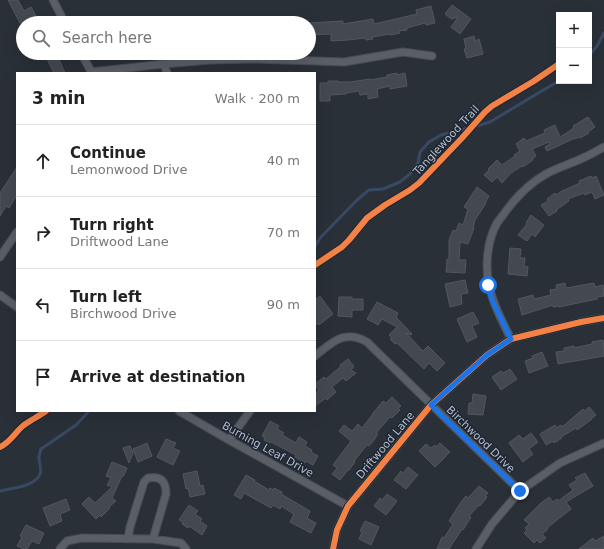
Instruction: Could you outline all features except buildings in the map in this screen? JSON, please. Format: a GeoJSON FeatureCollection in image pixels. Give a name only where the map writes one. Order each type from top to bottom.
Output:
{"type":"FeatureCollection","features":[{"type":"Feature","properties":{"kind":"street"},"geometry":{"type":"LineString","coordinates":[[53,0],[61,16]]}},
{"type":"Feature","properties":{"kind":"street"},"geometry":{"type":"LineString","coordinates":[[285,60],[344,62],[403,52],[432,56]]}},
{"type":"Feature","properties":{"kind":"street"},"geometry":{"type":"LineString","coordinates":[[85,60],[91,72]]}},
{"type":"Feature","properties":{"kind":"street"},"geometry":{"type":"LineString","coordinates":[[100,72],[210,60]]}},
{"type":"Feature","properties":{"kind":"street"},"geometry":{"type":"LineString","coordinates":[[164,64],[167,72]]}},
{"type":"Feature","properties":{"kind":"street"},"geometry":{"type":"LineString","coordinates":[[511,339],[492,300],[488,285],[487,268],[490,245],[498,222],[513,202],[531,184],[546,174],[586,157],[604,147]]}},
{"type":"Feature","properties":{"kind":"street"},"geometry":{"type":"LineString","coordinates":[[0,257],[16,233]]}},
{"type":"Feature","properties":{"kind":"street"},"geometry":{"type":"LineString","coordinates":[[0,295],[16,306]]}},
{"type":"Feature","properties":{"kind":"street","name":"Driftwood Lane"},"geometry":{"type":"LineString","coordinates":[[333,549],[337,530],[348,506],[431,405],[487,355],[511,339],[604,318]]}},
{"type":"Feature","properties":{"kind":"street","name":"Birchwood Drive"},"geometry":{"type":"LineString","coordinates":[[316,355],[333,342],[345,337],[352,336],[360,338],[373,347],[520,491]]}},
{"type":"Feature","properties":{"kind":"street","name":"Burning Leaf Drive"},"geometry":{"type":"LineString","coordinates":[[181,412],[228,440],[348,506]]}},
{"type":"Feature","properties":{"kind":"street"},"geometry":{"type":"LineString","coordinates":[[228,440],[249,412]]}},
{"type":"Feature","properties":{"kind":"street"},"geometry":{"type":"LineString","coordinates":[[476,549],[492,524],[520,491],[560,463],[604,443]]}},
{"type":"Feature","properties":{"kind":"street"},"geometry":{"type":"LineString","coordinates":[[128,538],[144,482],[148,478],[154,477],[164,481],[166,494],[153,539]]}},
{"type":"Feature","properties":{"kind":"street"},"geometry":{"type":"LineString","coordinates":[[60,549],[67,540],[76,538],[128,538],[153,539],[181,543],[186,549]]}},
{"type":"Feature","properties":{"kind":"waterway"},"geometry":{"type":"LineString","coordinates":[[592,52],[604,33]]}},
{"type":"Feature","properties":{"kind":"waterway"},"geometry":{"type":"LineString","coordinates":[[316,244],[321,237],[357,200],[369,190],[383,189],[400,182],[410,174],[418,163],[420,152],[429,142],[441,135],[490,122],[556,83]]}},
{"type":"Feature","properties":{"kind":"waterway"},"geometry":{"type":"LineString","coordinates":[[0,491],[16,488],[33,482],[41,472],[39,458],[41,449],[76,425],[88,412]]}},
{"type":"Feature","properties":{"kind":"cycle path","name":"Tanglewood Trail"},"geometry":{"type":"LineString","coordinates":[[316,264],[342,247],[367,218],[419,183],[492,106],[556,66]]}},
{"type":"Feature","properties":{"kind":"cycle path"},"geometry":{"type":"LineString","coordinates":[[333,549],[337,530],[348,506],[431,405],[487,355],[511,339],[604,318]]}},
{"type":"Feature","properties":{"kind":"cycle path"},"geometry":{"type":"LineString","coordinates":[[0,447],[24,425],[44,412]]}},
{"type":"Feature","properties":{"kind":"route"},"geometry":{"type":"LineString","coordinates":[[488,285],[497,312],[511,339],[487,355],[431,405],[520,491]]}}]}
